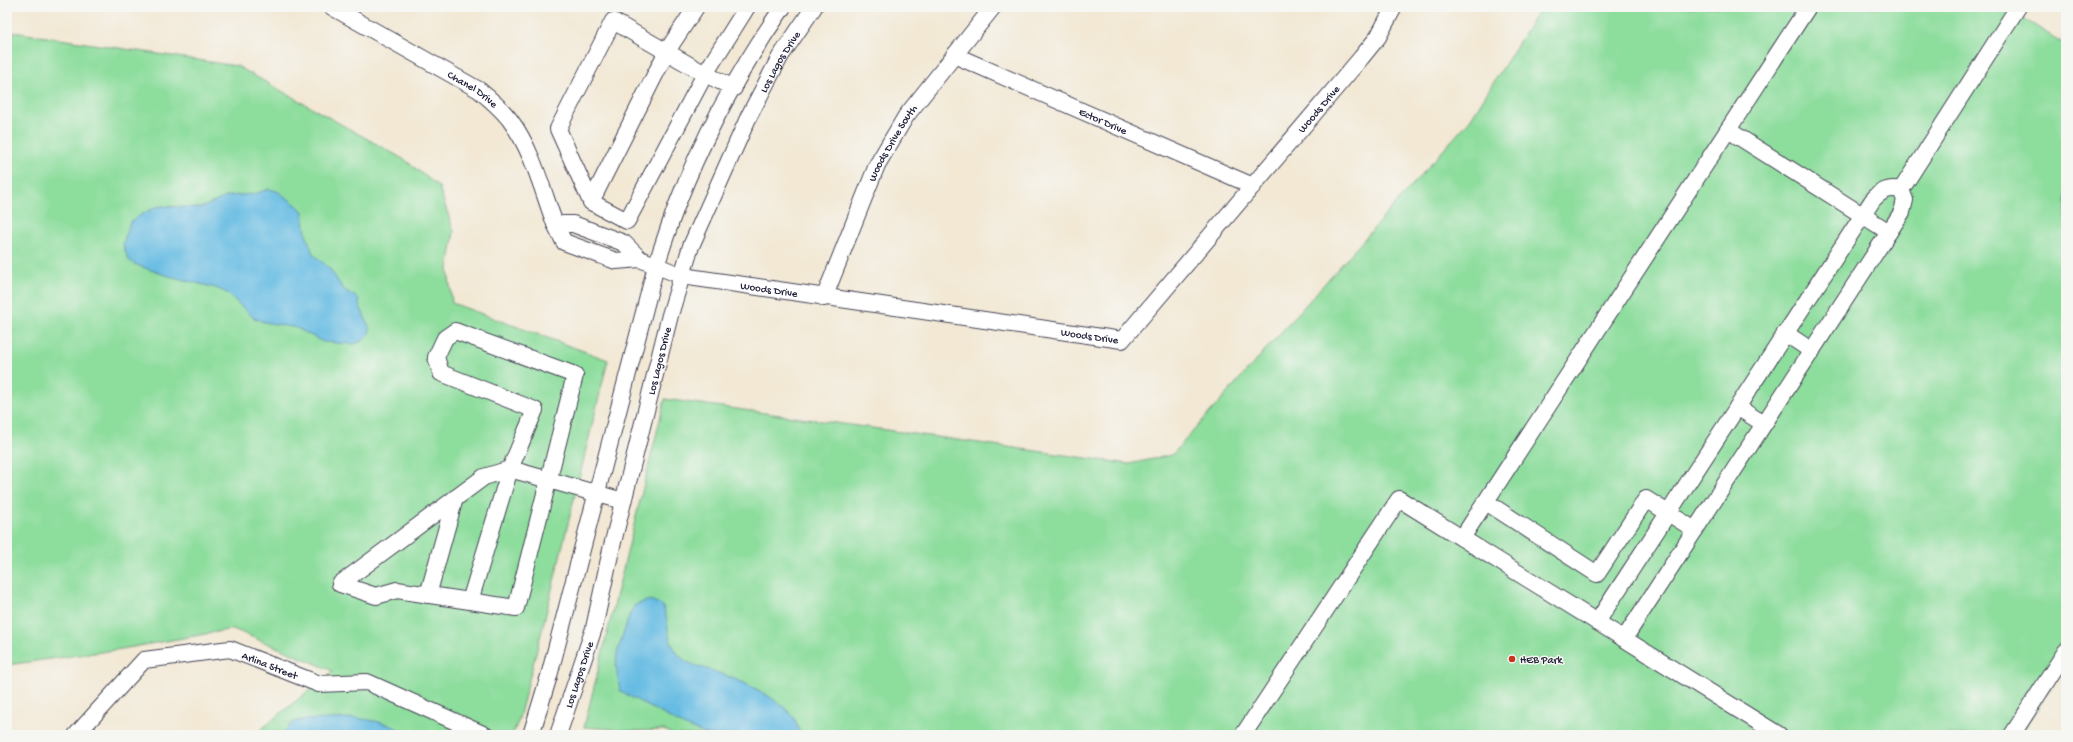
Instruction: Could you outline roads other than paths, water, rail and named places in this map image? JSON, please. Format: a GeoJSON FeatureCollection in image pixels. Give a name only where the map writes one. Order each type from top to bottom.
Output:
{"type":"FeatureCollection","features":[{"type":"Feature","properties":{"kind":"street","name":"Chanel Drive"},"geometry":{"type":"LineString","coordinates":[[332,7],[480,90],[497,105],[510,120],[527,150],[555,224],[573,224],[624,243],[640,259]]}},
{"type":"Feature","properties":{"kind":"street"},"geometry":{"type":"LineString","coordinates":[[591,202],[667,51],[696,7]]}},
{"type":"Feature","properties":{"kind":"street"},"geometry":{"type":"LineString","coordinates":[[734,88],[705,74],[613,21],[558,129],[591,202],[627,221],[705,74],[747,7]]}},
{"type":"Feature","properties":{"kind":"street"},"geometry":{"type":"LineString","coordinates":[[531,735],[549,676],[656,266],[678,202],[708,136],[756,46],[783,7]]}},
{"type":"Feature","properties":{"kind":"street","name":"Los Lagos Drive"},"geometry":{"type":"LineString","coordinates":[[558,735],[594,628],[670,315],[691,246],[749,116],[780,57],[814,7]]}},
{"type":"Feature","properties":{"kind":"street","name":"Woods Drive South"},"geometry":{"type":"LineString","coordinates":[[824,298],[877,165],[906,116],[993,7]]}},
{"type":"Feature","properties":{"kind":"street","name":"Woods Drive"},"geometry":{"type":"LineString","coordinates":[[640,259],[682,276],[824,298],[1122,340],[1378,37],[1394,7]]}},
{"type":"Feature","properties":{"kind":"street"},"geometry":{"type":"LineString","coordinates":[[1462,538],[1808,7]]}},
{"type":"Feature","properties":{"kind":"street"},"geometry":{"type":"LineString","coordinates":[[1901,190],[2018,7]]}},
{"type":"Feature","properties":{"kind":"street","name":"Ector Drive"},"geometry":{"type":"LineString","coordinates":[[954,55],[1253,186]]}},
{"type":"Feature","properties":{"kind":"street"},"geometry":{"type":"LineString","coordinates":[[1728,130],[1889,232]]}},
{"type":"Feature","properties":{"kind":"street"},"geometry":{"type":"LineString","coordinates":[[1597,622],[1877,194],[1890,189],[1901,190]]}},
{"type":"Feature","properties":{"kind":"street"},"geometry":{"type":"LineString","coordinates":[[1624,639],[1889,232],[1905,206],[1905,200],[1901,190]]}},
{"type":"Feature","properties":{"kind":"street"},"geometry":{"type":"LineString","coordinates":[[470,601],[510,469],[535,410],[441,373],[436,357],[445,338],[455,330],[575,375],[549,480],[516,608],[397,590],[376,596],[340,584],[484,477],[510,469],[549,480],[596,494],[624,501]]}},
{"type":"Feature","properties":{"kind":"street"},"geometry":{"type":"LineString","coordinates":[[1786,334],[1812,351]]}},
{"type":"Feature","properties":{"kind":"street"},"geometry":{"type":"LineString","coordinates":[[1737,407],[1764,424]]}},
{"type":"Feature","properties":{"kind":"street"},"geometry":{"type":"LineString","coordinates":[[428,595],[455,498]]}},
{"type":"Feature","properties":{"kind":"street"},"geometry":{"type":"LineString","coordinates":[[1244,735],[1399,499],[1779,735]]}},
{"type":"Feature","properties":{"kind":"street"},"geometry":{"type":"LineString","coordinates":[[1486,502],[1598,574],[1646,499],[1695,530]]}},
{"type":"Feature","properties":{"kind":"street","name":"Arlina Street"},"geometry":{"type":"LineString","coordinates":[[76,735],[144,660],[230,650],[319,684],[367,682],[485,735]]}},
{"type":"Feature","properties":{"kind":"street"},"geometry":{"type":"LineString","coordinates":[[2012,735],[2066,651]]}},
{"type":"Feature","properties":{"kind":"water"},"geometry":{"type":"Polygon","coordinates":[[[269,189],[277,191],[298,206],[303,212],[306,234],[313,254],[330,269],[343,289],[359,299],[359,304],[370,329],[369,334],[362,341],[354,344],[323,342],[297,328],[264,322],[254,318],[227,293],[216,288],[165,275],[134,264],[128,259],[123,245],[130,222],[144,213],[159,206],[201,208],[228,196],[254,194],[269,189]]]}},
{"type":"Feature","properties":{"kind":"water"},"geometry":{"type":"Polygon","coordinates":[[[650,600],[662,605],[667,619],[672,645],[682,658],[693,664],[744,683],[772,698],[793,716],[800,735],[708,735],[683,725],[620,691],[616,666],[617,653],[630,613],[635,605],[650,600]]]}},
{"type":"Feature","properties":{"kind":"water"},"geometry":{"type":"Polygon","coordinates":[[[355,718],[389,725],[406,735],[280,735],[294,722],[303,720],[355,718]]]}},
{"type":"Feature","properties":{"kind":"place","name":"HEB Park"},"geometry":{"type":"Point","coordinates":[1512,659]}}]}
